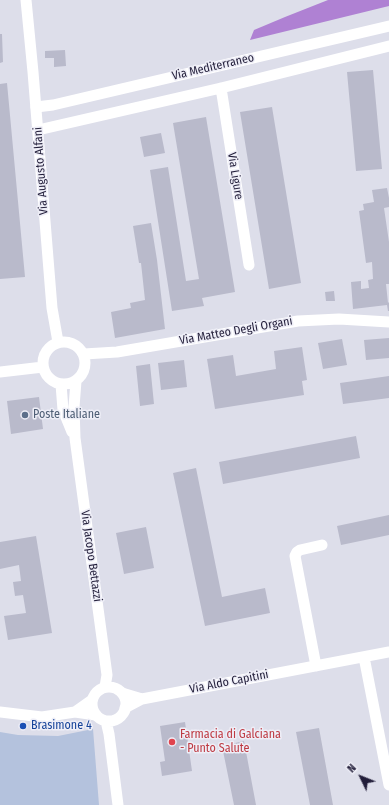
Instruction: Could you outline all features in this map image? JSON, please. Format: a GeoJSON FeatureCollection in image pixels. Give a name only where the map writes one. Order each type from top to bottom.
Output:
{"type":"FeatureCollection","features":[{"type":"Feature","properties":{"kind":"street","name":"Via Augusto Alfani"},"geometry":{"type":"LineString","coordinates":[[26,0],[53,319],[58,342]]}},
{"type":"Feature","properties":{"kind":"street","name":"Via Mediterraneo"},"geometry":{"type":"LineString","coordinates":[[36,108],[389,26]]}},
{"type":"Feature","properties":{"kind":"street","name":"Via Mediterraneo"},"geometry":{"type":"LineString","coordinates":[[38,130],[221,88],[389,46]]}},
{"type":"Feature","properties":{"kind":"street","name":"Via Ligure"},"geometry":{"type":"LineString","coordinates":[[221,88],[249,265]]}},
{"type":"Feature","properties":{"kind":"street","name":"Via Matteo Degli Organi"},"geometry":{"type":"LineString","coordinates":[[84,354],[117,352],[298,321],[339,319],[389,322]]}},
{"type":"Feature","properties":{"kind":"street"},"geometry":{"type":"LineString","coordinates":[[58,342],[70,342],[76,345],[84,354],[84,372],[76,381],[61,384],[54,383],[45,374],[42,361],[44,355],[52,345],[58,342]]}},
{"type":"Feature","properties":{"kind":"street"},"geometry":{"type":"LineString","coordinates":[[0,372],[43,367]]}},
{"type":"Feature","properties":{"kind":"street","name":"Via Jacopo Bettazzi"},"geometry":{"type":"LineString","coordinates":[[76,381],[74,407],[75,438],[106,675],[114,689],[125,698],[125,708]]}},
{"type":"Feature","properties":{"kind":"street","name":"Via Jacopo Bettazzi"},"geometry":{"type":"LineString","coordinates":[[61,384],[63,410],[75,438]]}},
{"type":"Feature","properties":{"kind":"street"},"geometry":{"type":"LineString","coordinates":[[316,666],[295,556],[300,550],[322,545]]}},
{"type":"Feature","properties":{"kind":"street","name":"Via Aldo Capitini"},"geometry":{"type":"LineString","coordinates":[[125,708],[142,699],[389,652]]}},
{"type":"Feature","properties":{"kind":"street"},"geometry":{"type":"LineString","coordinates":[[364,657],[389,785]]}},
{"type":"Feature","properties":{"kind":"street"},"geometry":{"type":"LineString","coordinates":[[74,712],[92,700],[97,692],[114,689]]}},
{"type":"Feature","properties":{"kind":"street","name":"Via Aldo Capitini"},"geometry":{"type":"LineString","coordinates":[[114,689],[142,699]]}},
{"type":"Feature","properties":{"kind":"street"},"geometry":{"type":"LineString","coordinates":[[92,700],[93,711],[105,719],[109,734],[118,805]]}},
{"type":"Feature","properties":{"kind":"street"},"geometry":{"type":"LineString","coordinates":[[0,712],[42,717],[74,712],[105,719],[121,715],[125,708]]}},
{"type":"Feature","properties":{"kind":"shaded area"},"geometry":{"type":"Polygon","coordinates":[[[328,0],[389,0],[389,6],[250,40],[254,30],[328,0]]]}},
{"type":"Feature","properties":{"kind":"shaded area"},"geometry":{"type":"Polygon","coordinates":[[[93,729],[99,805],[0,805],[0,732],[18,735],[58,736],[93,729]]]}},
{"type":"Feature","properties":{"kind":"building"},"geometry":{"type":"Polygon","coordinates":[[[0,34],[2,34],[3,62],[0,63],[0,34]]]}},
{"type":"Feature","properties":{"kind":"building"},"geometry":{"type":"Polygon","coordinates":[[[65,50],[66,66],[54,67],[54,58],[45,58],[45,51],[65,50]]]}},
{"type":"Feature","properties":{"kind":"building"},"geometry":{"type":"Polygon","coordinates":[[[373,70],[382,169],[356,171],[347,72],[373,70]]]}},
{"type":"Feature","properties":{"kind":"building"},"geometry":{"type":"Polygon","coordinates":[[[7,83],[25,277],[0,279],[0,84],[7,83]]]}},
{"type":"Feature","properties":{"kind":"building"},"geometry":{"type":"Polygon","coordinates":[[[272,107],[301,283],[269,289],[240,112],[272,107]]]}},
{"type":"Feature","properties":{"kind":"building"},"geometry":{"type":"Polygon","coordinates":[[[206,117],[235,292],[202,298],[204,306],[172,311],[150,170],[168,167],[186,281],[199,279],[173,123],[206,117]]]}},
{"type":"Feature","properties":{"kind":"building"},"geometry":{"type":"Polygon","coordinates":[[[161,133],[165,153],[144,157],[140,137],[161,133]]]}},
{"type":"Feature","properties":{"kind":"building"},"geometry":{"type":"Polygon","coordinates":[[[387,188],[389,207],[384,208],[389,242],[389,284],[386,284],[389,311],[387,305],[353,309],[351,282],[361,281],[361,289],[369,288],[368,280],[373,279],[372,262],[366,263],[359,211],[364,210],[363,204],[374,202],[372,190],[387,188]]]}},
{"type":"Feature","properties":{"kind":"building"},"geometry":{"type":"Polygon","coordinates":[[[151,223],[165,329],[115,338],[111,312],[131,308],[130,303],[145,300],[141,263],[139,263],[133,226],[151,223]]]}},
{"type":"Feature","properties":{"kind":"building"},"geometry":{"type":"Polygon","coordinates":[[[334,291],[335,301],[326,301],[325,292],[334,291]]]}},
{"type":"Feature","properties":{"kind":"building"},"geometry":{"type":"Polygon","coordinates":[[[389,338],[389,358],[366,360],[364,340],[389,338]]]}},
{"type":"Feature","properties":{"kind":"building"},"geometry":{"type":"Polygon","coordinates":[[[342,339],[347,365],[323,369],[318,343],[342,339]]]}},
{"type":"Feature","properties":{"kind":"building"},"geometry":{"type":"Polygon","coordinates":[[[302,347],[307,380],[302,381],[304,395],[215,409],[207,359],[233,355],[236,376],[276,369],[274,351],[302,347]]]}},
{"type":"Feature","properties":{"kind":"building"},"geometry":{"type":"Polygon","coordinates":[[[184,360],[187,387],[161,390],[158,363],[184,360]]]}},
{"type":"Feature","properties":{"kind":"building"},"geometry":{"type":"Polygon","coordinates":[[[150,364],[154,404],[140,406],[136,366],[150,364]]]}},
{"type":"Feature","properties":{"kind":"building"},"geometry":{"type":"Polygon","coordinates":[[[389,376],[389,398],[343,404],[340,383],[389,376]]]}},
{"type":"Feature","properties":{"kind":"building","name":"Poste Italiane"},"geometry":{"type":"Polygon","coordinates":[[[39,397],[43,429],[11,434],[7,401],[39,397]]]}},
{"type":"Feature","properties":{"kind":"building"},"geometry":{"type":"Polygon","coordinates":[[[356,436],[360,458],[223,484],[219,462],[356,436]]]}},
{"type":"Feature","properties":{"kind":"building"},"geometry":{"type":"Polygon","coordinates":[[[196,468],[222,597],[265,588],[270,613],[205,626],[173,473],[196,468]]]}},
{"type":"Feature","properties":{"kind":"building"},"geometry":{"type":"Polygon","coordinates":[[[389,515],[389,535],[341,545],[337,526],[389,515]]]}},
{"type":"Feature","properties":{"kind":"building"},"geometry":{"type":"Polygon","coordinates":[[[146,527],[154,568],[124,574],[116,533],[146,527]]]}},
{"type":"Feature","properties":{"kind":"building"},"geometry":{"type":"Polygon","coordinates":[[[36,536],[52,633],[8,640],[4,616],[26,613],[23,595],[15,596],[13,582],[21,581],[19,565],[0,569],[0,542],[36,536]]]}},
{"type":"Feature","properties":{"kind":"building"},"geometry":{"type":"Polygon","coordinates":[[[185,722],[192,771],[162,776],[160,762],[165,761],[160,726],[185,722]]]}},
{"type":"Feature","properties":{"kind":"building"},"geometry":{"type":"Polygon","coordinates":[[[319,728],[333,805],[310,805],[296,732],[319,728]]]}},
{"type":"Feature","properties":{"kind":"building"},"geometry":{"type":"Polygon","coordinates":[[[244,741],[256,805],[234,805],[222,746],[244,741]]]}},
{"type":"Feature","properties":{"kind":"place","name":"Poste Italiane"},"geometry":{"type":"Point","coordinates":[25,415]}},
{"type":"Feature","properties":{"kind":"place","name":"Brasimone 4"},"geometry":{"type":"Point","coordinates":[23,726]}},
{"type":"Feature","properties":{"kind":"place","name":"Farmacia di Galciana - Punto Salute"},"geometry":{"type":"Point","coordinates":[172,742]}}]}
